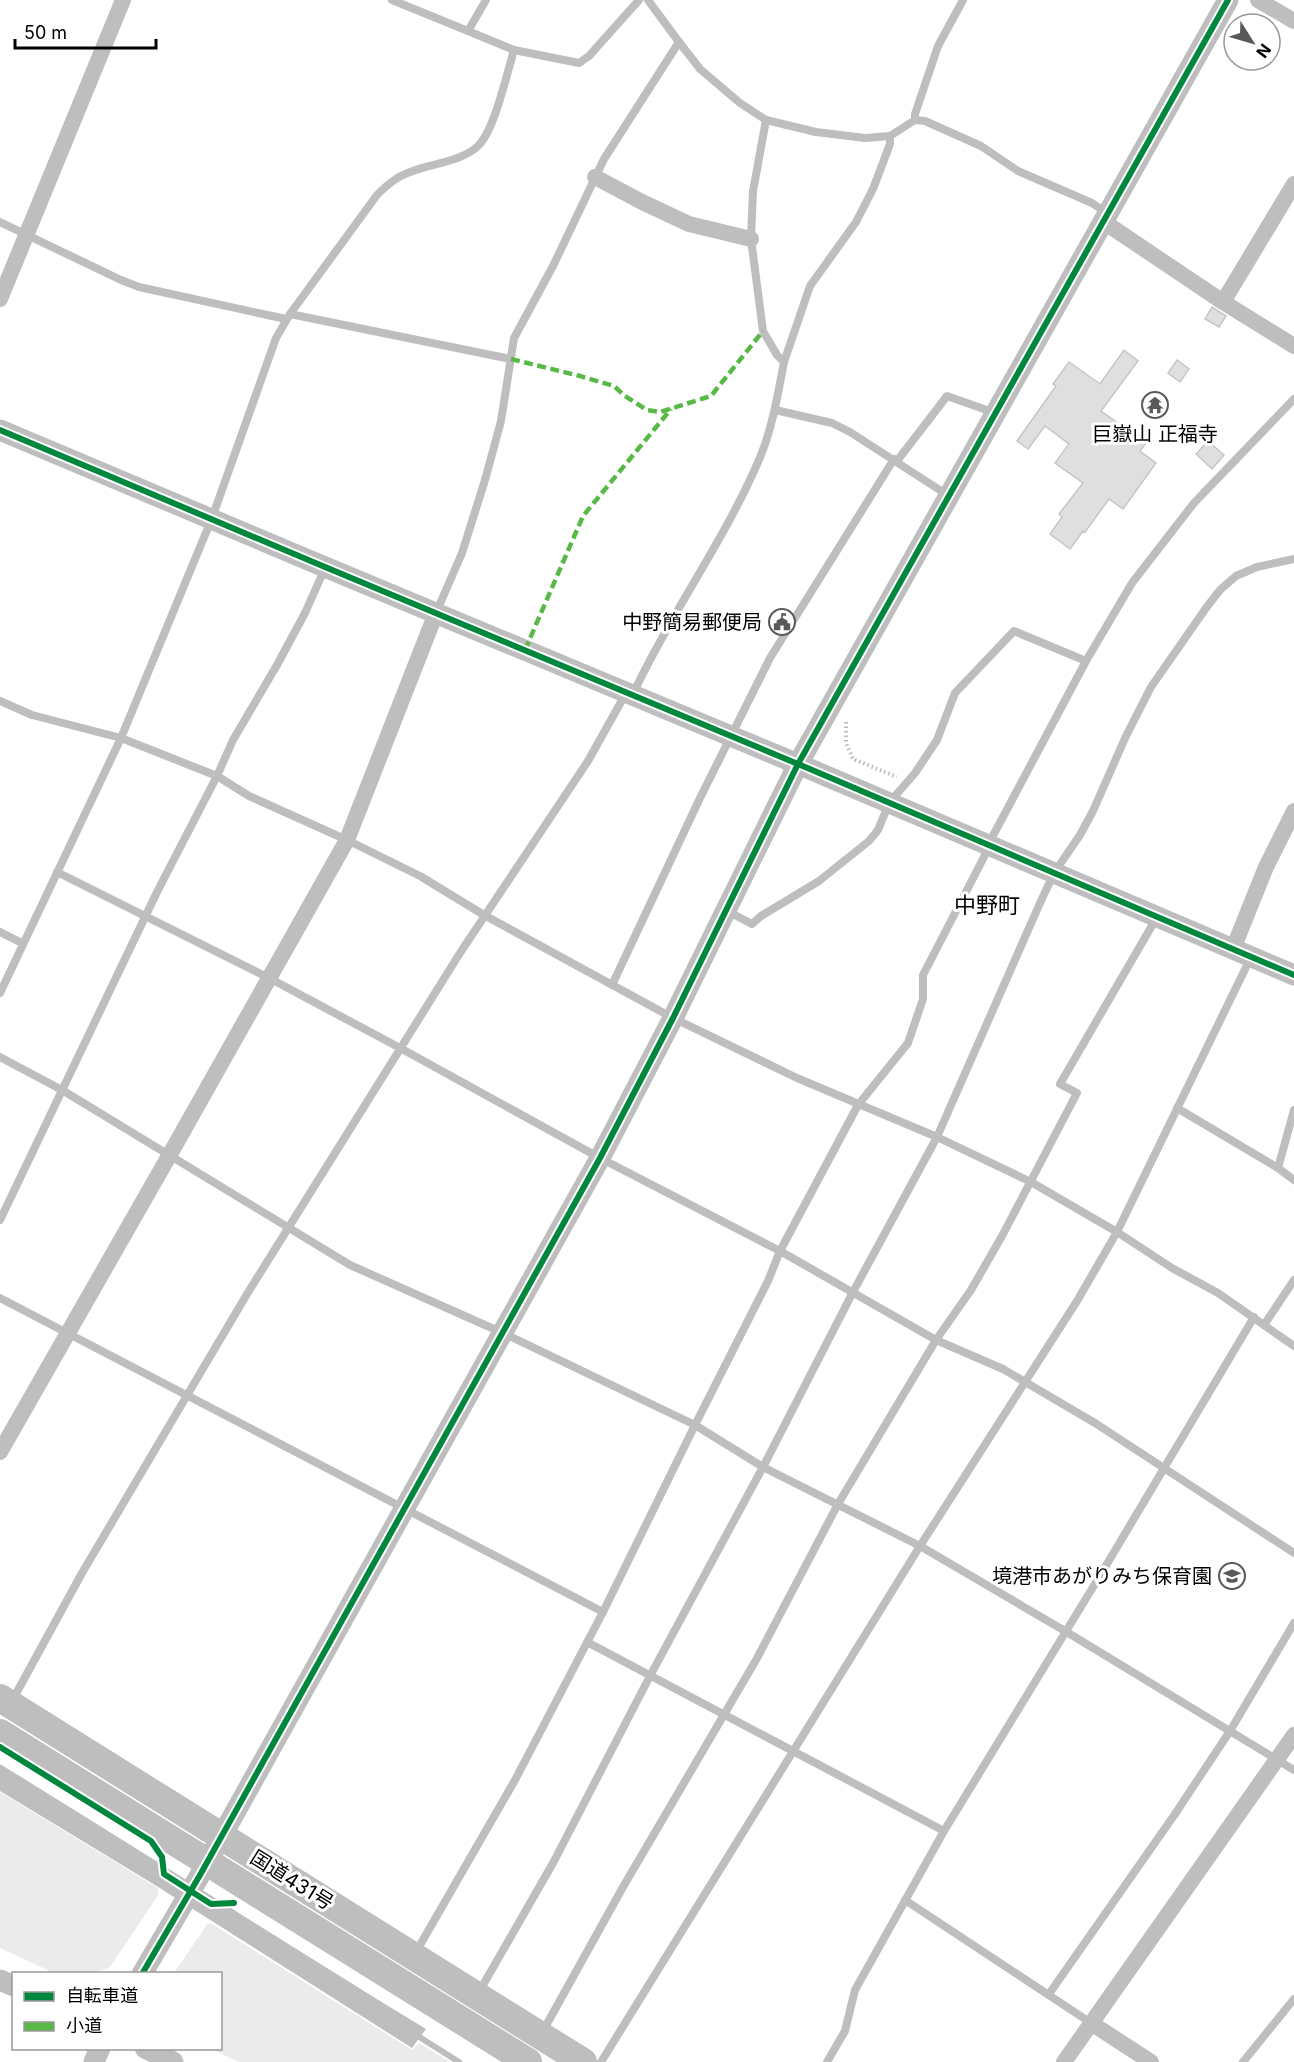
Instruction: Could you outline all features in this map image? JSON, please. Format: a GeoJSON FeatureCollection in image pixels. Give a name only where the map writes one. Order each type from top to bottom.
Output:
{"type":"FeatureCollection","features":[{"type":"Feature","properties":{"kind":"highway","name":"国道431号"},"geometry":{"type":"LineString","coordinates":[[5,1701],[583,2062]]}},
{"type":"Feature","properties":{"kind":"highway","name":"国道431号"},"geometry":{"type":"LineString","coordinates":[[0,1733],[204,1869],[528,2062]]}},
{"type":"Feature","properties":{"kind":"street"},"geometry":{"type":"LineString","coordinates":[[0,299],[123,0]]}},
{"type":"Feature","properties":{"kind":"street"},"geometry":{"type":"LineString","coordinates":[[143,1972],[204,1869],[600,1158],[673,1018],[798,764],[1228,0]]}},
{"type":"Feature","properties":{"kind":"street"},"geometry":{"type":"LineString","coordinates":[[1258,0],[1294,21]]}},
{"type":"Feature","properties":{"kind":"street"},"geometry":{"type":"LineString","coordinates":[[596,177],[689,224],[751,239]]}},
{"type":"Feature","properties":{"kind":"street"},"geometry":{"type":"LineString","coordinates":[[1223,302],[1294,184]]}},
{"type":"Feature","properties":{"kind":"street"},"geometry":{"type":"LineString","coordinates":[[1106,219],[1223,302],[1294,346]]}},
{"type":"Feature","properties":{"kind":"street"},"geometry":{"type":"LineString","coordinates":[[0,429],[1294,975]]}},
{"type":"Feature","properties":{"kind":"street"},"geometry":{"type":"LineString","coordinates":[[0,1452],[170,1156],[347,840],[436,613]]}},
{"type":"Feature","properties":{"kind":"street"},"geometry":{"type":"LineString","coordinates":[[1242,953],[1266,867],[1294,811]]}},
{"type":"Feature","properties":{"kind":"street"},"geometry":{"type":"LineString","coordinates":[[1065,2062],[1294,1736]]}},
{"type":"Feature","properties":{"kind":"street"},"geometry":{"type":"LineString","coordinates":[[1091,2023],[1151,2062]]}},
{"type":"Feature","properties":{"kind":"street"},"geometry":{"type":"LineString","coordinates":[[147,2050],[173,2062]]}},
{"type":"Feature","properties":{"kind":"lane"},"geometry":{"type":"LineString","coordinates":[[392,0],[514,50],[579,63],[589,57],[639,0]]}},
{"type":"Feature","properties":{"kind":"lane"},"geometry":{"type":"LineString","coordinates":[[468,31],[486,0]]}},
{"type":"Feature","properties":{"kind":"lane"},"geometry":{"type":"LineString","coordinates":[[648,0],[700,69],[740,103],[766,120],[816,132],[865,138],[890,136],[915,120],[925,121],[981,146],[1018,171],[1092,203],[1106,219]]}},
{"type":"Feature","properties":{"kind":"lane"},"geometry":{"type":"LineString","coordinates":[[915,120],[938,46],[963,0]]}},
{"type":"Feature","properties":{"kind":"lane"},"geometry":{"type":"LineString","coordinates":[[436,613],[462,553],[485,480],[501,421],[514,338],[553,266],[604,159],[680,42]]}},
{"type":"Feature","properties":{"kind":"lane"},"geometry":{"type":"LineString","coordinates":[[0,993],[121,738],[212,518],[276,338],[288,316],[376,195],[391,181],[411,171],[468,153],[480,143],[491,123],[514,50]]}},
{"type":"Feature","properties":{"kind":"lane"},"geometry":{"type":"LineString","coordinates":[[766,120],[753,191],[751,239],[763,330],[777,355],[784,362]]}},
{"type":"Feature","properties":{"kind":"lane"},"geometry":{"type":"LineString","coordinates":[[5,1701],[289,1228],[484,915],[588,761],[630,694],[711,554],[761,454],[775,410],[784,362],[810,286],[856,222],[873,189],[890,144],[890,136]]}},
{"type":"Feature","properties":{"kind":"lane"},"geometry":{"type":"LineString","coordinates":[[0,222],[140,287],[510,359]]}},
{"type":"Feature","properties":{"kind":"lane"},"geometry":{"type":"LineString","coordinates":[[612,986],[700,798],[770,658],[896,460],[947,396],[996,414]]}},
{"type":"Feature","properties":{"kind":"lane"},"geometry":{"type":"LineString","coordinates":[[414,1956],[515,1780],[603,1612],[768,1281],[780,1251],[858,1105],[908,1043],[923,999],[923,975],[988,845],[1086,661],[1132,583],[1194,503],[1294,399]]}},
{"type":"Feature","properties":{"kind":"lane"},"geometry":{"type":"LineString","coordinates":[[775,410],[832,423],[896,460],[949,496]]}},
{"type":"Feature","properties":{"kind":"lane"},"geometry":{"type":"LineString","coordinates":[[477,1996],[553,1863],[937,1137],[1054,873],[1093,811],[1126,736],[1151,687],[1220,590],[1236,576],[1257,567],[1294,559]]}},
{"type":"Feature","properties":{"kind":"lane"},"geometry":{"type":"LineString","coordinates":[[0,1220],[233,740],[305,612],[325,567]]}},
{"type":"Feature","properties":{"kind":"lane"},"geometry":{"type":"LineString","coordinates":[[727,910],[752,924],[761,916],[819,881],[869,841],[878,830],[890,803],[926,759],[937,740],[955,693],[1014,631],[1086,661]]}},
{"type":"Feature","properties":{"kind":"lane"},"geometry":{"type":"LineString","coordinates":[[0,700],[32,715],[121,738],[217,776],[249,796],[420,876],[484,915],[673,1018],[797,1078],[937,1137],[1031,1182],[1117,1232],[1172,1268],[1218,1293],[1294,1346]]}},
{"type":"Feature","properties":{"kind":"lane"},"geometry":{"type":"LineString","coordinates":[[57,872],[268,978],[402,1049],[600,1158],[780,1251],[936,1340],[1003,1369],[1095,1423],[1294,1553]]}},
{"type":"Feature","properties":{"kind":"lane"},"geometry":{"type":"LineString","coordinates":[[540,2035],[623,1887],[756,1660],[838,1504],[936,1340],[971,1290],[1031,1182],[1077,1093],[1060,1083],[1157,917]]}},
{"type":"Feature","properties":{"kind":"lane"},"geometry":{"type":"LineString","coordinates":[[0,933],[22,943]]}},
{"type":"Feature","properties":{"kind":"lane"},"geometry":{"type":"LineString","coordinates":[[601,2062],[920,1546],[1077,1301],[1117,1232],[1177,1108],[1242,953]]}},
{"type":"Feature","properties":{"kind":"lane"},"geometry":{"type":"LineString","coordinates":[[0,1057],[62,1090],[350,1266],[503,1333],[695,1425],[764,1467],[920,1546],[1294,1770]]}},
{"type":"Feature","properties":{"kind":"lane"},"geometry":{"type":"LineString","coordinates":[[1177,1108],[1278,1168],[1294,1180]]}},
{"type":"Feature","properties":{"kind":"lane"},"geometry":{"type":"LineString","coordinates":[[1278,1168],[1294,1110]]}},
{"type":"Feature","properties":{"kind":"lane"},"geometry":{"type":"LineString","coordinates":[[1264,1324],[1294,1280]]}},
{"type":"Feature","properties":{"kind":"lane"},"geometry":{"type":"LineString","coordinates":[[0,1298],[603,1612]]}},
{"type":"Feature","properties":{"kind":"lane"},"geometry":{"type":"LineString","coordinates":[[827,2062],[845,2031],[855,1989],[944,1831],[1254,1317]]}},
{"type":"Feature","properties":{"kind":"lane"},"geometry":{"type":"LineString","coordinates":[[1049,1994],[1230,1731],[1294,1623]]}},
{"type":"Feature","properties":{"kind":"lane"},"geometry":{"type":"LineString","coordinates":[[587,1642],[944,1831]]}},
{"type":"Feature","properties":{"kind":"lane"},"geometry":{"type":"LineString","coordinates":[[905,1900],[1091,2023]]}},
{"type":"Feature","properties":{"kind":"lane"},"geometry":{"type":"LineString","coordinates":[[1243,2062],[1294,1999]]}},
{"type":"Feature","properties":{"kind":"path"},"geometry":{"type":"LineString","coordinates":[[846,720],[845,734],[853,759],[902,779]]}},
{"type":"Feature","properties":{"kind":"shaded area"},"geometry":{"type":"Polygon","coordinates":[[[0,1764],[426,2029],[412,2048],[155,1885],[0,1791],[0,1764]]]}},
{"type":"Feature","properties":{"kind":"shaded area"},"geometry":{"type":"Polygon","coordinates":[[[0,1792],[158,1888],[159,1894],[110,1967],[98,1972],[52,1972],[0,1948],[0,1792]]]}},
{"type":"Feature","properties":{"kind":"shaded area"},"geometry":{"type":"Polygon","coordinates":[[[208,1923],[412,2050],[419,2043],[450,2062],[239,2062],[213,2050],[222,2050],[222,1972],[175,1972],[208,1923]]]}},
{"type":"Feature","properties":{"kind":"building"},"geometry":{"type":"Polygon","coordinates":[[[1212,307],[1226,316],[1219,327],[1205,319],[1212,307]]]}},
{"type":"Feature","properties":{"kind":"building"},"geometry":{"type":"Polygon","coordinates":[[[1124,350],[1138,361],[1101,411],[1146,443],[1140,451],[1156,463],[1123,509],[1109,499],[1070,549],[1050,534],[1062,517],[1059,514],[1083,483],[1055,463],[1069,444],[1045,426],[1028,449],[1017,441],[1056,386],[1053,384],[1069,362],[1100,384],[1124,350]]]}},
{"type":"Feature","properties":{"kind":"building"},"geometry":{"type":"Polygon","coordinates":[[[1177,360],[1189,369],[1180,382],[1168,373],[1177,360]]]}},
{"type":"Feature","properties":{"kind":"building"},"geometry":{"type":"Polygon","coordinates":[[[1208,441],[1224,455],[1212,469],[1196,454],[1208,441]]]}},
{"type":"Feature","properties":{"kind":"waterway"},"geometry":{"type":"LineString","coordinates":[[413,2033],[459,2062]]}},
{"type":"Feature","properties":{"kind":"marked path"},"geometry":{"type":"LineString","coordinates":[[511,359],[614,386],[647,410],[660,412],[711,396],[763,331]]}},
{"type":"Feature","properties":{"kind":"marked path"},"geometry":{"type":"LineString","coordinates":[[525,650],[583,516],[671,409]]}},
{"type":"Feature","properties":{"kind":"cycle path"},"geometry":{"type":"LineString","coordinates":[[143,1972],[200,1875],[600,1158],[673,1018],[798,764],[1228,0]]}},
{"type":"Feature","properties":{"kind":"cycle path"},"geometry":{"type":"LineString","coordinates":[[0,430],[798,764],[1294,975]]}},
{"type":"Feature","properties":{"kind":"cycle path"},"geometry":{"type":"LineString","coordinates":[[0,1747],[151,1841],[162,1857],[164,1874],[211,1904],[234,1903]]}},
{"type":"Feature","properties":{"kind":"place","name":"巨嶽山 正福寺"},"geometry":{"type":"Point","coordinates":[1155,405]}},
{"type":"Feature","properties":{"kind":"place","name":"中野簡易郵便局"},"geometry":{"type":"Point","coordinates":[782,622]}},
{"type":"Feature","properties":{"kind":"place","name":"境港市あがりみち保育園"},"geometry":{"type":"Point","coordinates":[1232,1576]}},
{"type":"Feature","properties":{"kind":"district","name":"中野町"},"geometry":{"type":"Point","coordinates":[987,905]}}]}
